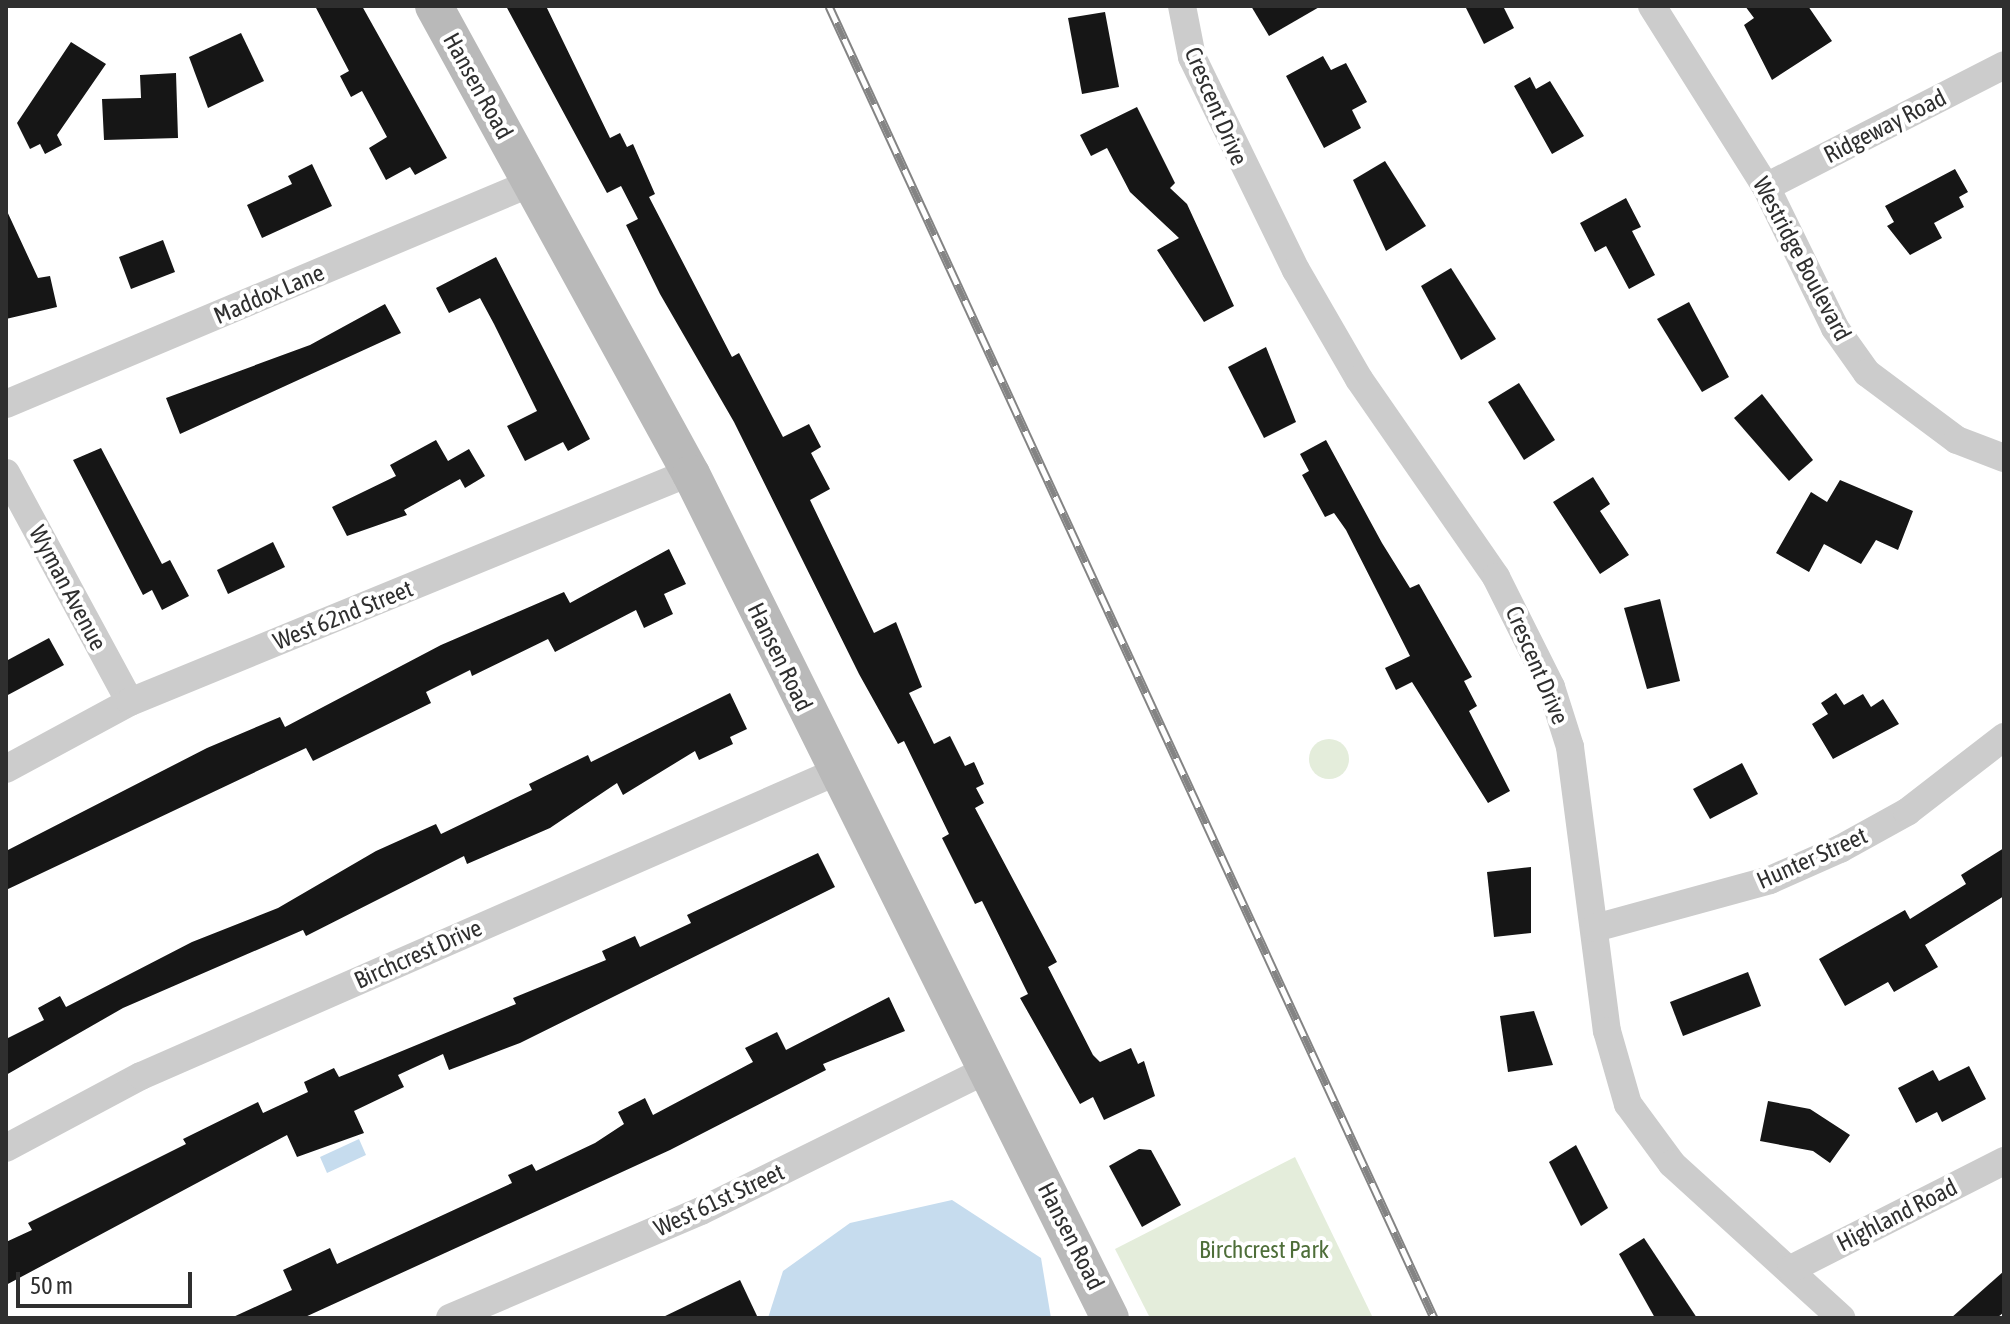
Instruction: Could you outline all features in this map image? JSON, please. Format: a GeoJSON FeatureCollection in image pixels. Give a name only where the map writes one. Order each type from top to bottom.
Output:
{"type":"FeatureCollection","features":[{"type":"Feature","properties":{"kind":"street","name":"Hansen Road"},"geometry":{"type":"LineString","coordinates":[[434,6],[686,474],[1110,1318]]}},
{"type":"Feature","properties":{"kind":"street","name":"Crescent Drive"},"geometry":{"type":"LineString","coordinates":[[1182,6],[1192,57],[1296,270],[1359,379],[1527,630],[1570,747],[1614,1068],[1634,1115],[1672,1164],[1791,1269],[1841,1318]]}},
{"type":"Feature","properties":{"kind":"street","name":"Westridge Boulevard"},"geometry":{"type":"LineString","coordinates":[[1652,6],[1766,187],[1835,328],[1867,373],[1957,440],[2004,458]]}},
{"type":"Feature","properties":{"kind":"street","name":"Ridgeway Road"},"geometry":{"type":"LineString","coordinates":[[1766,187],[2004,65]]}},
{"type":"Feature","properties":{"kind":"street","name":"Maddox Lane"},"geometry":{"type":"LineString","coordinates":[[6,404],[531,183]]}},
{"type":"Feature","properties":{"kind":"street","name":"Wyman Avenue"},"geometry":{"type":"LineString","coordinates":[[6,473],[130,702]]}},
{"type":"Feature","properties":{"kind":"street","name":"West 62nd Street"},"geometry":{"type":"LineString","coordinates":[[6,769],[130,702],[686,474]]}},
{"type":"Feature","properties":{"kind":"street","name":"Hunter Street"},"geometry":{"type":"LineString","coordinates":[[1595,928],[1770,880],[1840,849],[1907,812],[2004,737]]}},
{"type":"Feature","properties":{"kind":"street","name":"Birchcrest Drive"},"geometry":{"type":"LineString","coordinates":[[6,1148],[141,1076],[836,772]]}},
{"type":"Feature","properties":{"kind":"street","name":"West 61st Street"},"geometry":{"type":"LineString","coordinates":[[450,1318],[701,1211],[984,1071]]}},
{"type":"Feature","properties":{"kind":"street","name":"Highland Road"},"geometry":{"type":"LineString","coordinates":[[1791,1269],[2004,1161]]}},
{"type":"Feature","properties":{"kind":"green space"},"geometry":{"type":"Polygon","coordinates":[[[1329,739],[1343,745],[1349,759],[1343,773],[1329,779],[1315,773],[1309,759],[1315,745],[1329,739]]]}},
{"type":"Feature","properties":{"kind":"green space","name":"Birchcrest Park"},"geometry":{"type":"Polygon","coordinates":[[[1295,1157],[1373,1318],[1150,1318],[1115,1249],[1295,1157]]]}},
{"type":"Feature","properties":{"kind":"water"},"geometry":{"type":"Polygon","coordinates":[[[359,1139],[366,1155],[327,1173],[320,1157],[359,1139]]]}},
{"type":"Feature","properties":{"kind":"water"},"geometry":{"type":"Polygon","coordinates":[[[952,1200],[1041,1258],[1051,1318],[768,1318],[783,1271],[850,1223],[952,1200]]]}},
{"type":"Feature","properties":{"kind":"building"},"geometry":{"type":"Polygon","coordinates":[[[315,6],[362,6],[447,158],[415,175],[410,167],[386,180],[369,148],[387,137],[362,91],[351,97],[340,76],[349,71],[315,6]]]}},
{"type":"Feature","properties":{"kind":"building"},"geometry":{"type":"Polygon","coordinates":[[[506,6],[546,6],[610,138],[620,133],[627,147],[633,144],[655,194],[649,197],[732,357],[739,353],[783,437],[809,424],[821,447],[811,453],[830,489],[810,500],[874,633],[896,622],[922,687],[909,693],[934,744],[950,736],[965,766],[974,762],[984,784],[976,788],[984,803],[975,808],[1057,962],[1048,967],[1093,1055],[1100,1062],[1131,1048],[1138,1064],[1144,1061],[1155,1096],[1104,1120],[1093,1097],[1080,1104],[1020,998],[1028,994],[982,901],[975,904],[942,838],[949,834],[904,741],[898,744],[859,674],[734,422],[660,294],[626,225],[638,219],[621,186],[607,193],[506,6]]]}},
{"type":"Feature","properties":{"kind":"building"},"geometry":{"type":"Polygon","coordinates":[[[1251,6],[1321,6],[1269,36],[1251,6]]]}},
{"type":"Feature","properties":{"kind":"building"},"geometry":{"type":"Polygon","coordinates":[[[1465,6],[1503,6],[1514,28],[1484,44],[1465,6]]]}},
{"type":"Feature","properties":{"kind":"building"},"geometry":{"type":"Polygon","coordinates":[[[1745,6],[1808,6],[1832,41],[1772,80],[1744,25],[1754,18],[1745,6]]]}},
{"type":"Feature","properties":{"kind":"building"},"geometry":{"type":"Polygon","coordinates":[[[1105,12],[1119,87],[1082,94],[1068,18],[1105,12]]]}},
{"type":"Feature","properties":{"kind":"building"},"geometry":{"type":"Polygon","coordinates":[[[241,33],[264,81],[208,108],[189,57],[241,33]]]}},
{"type":"Feature","properties":{"kind":"building"},"geometry":{"type":"Polygon","coordinates":[[[71,42],[106,64],[57,135],[62,145],[45,154],[40,144],[30,149],[17,123],[71,42]]]}},
{"type":"Feature","properties":{"kind":"building"},"geometry":{"type":"Polygon","coordinates":[[[1323,56],[1331,70],[1346,63],[1367,102],[1352,110],[1361,128],[1324,148],[1286,76],[1323,56]]]}},
{"type":"Feature","properties":{"kind":"building"},"geometry":{"type":"Polygon","coordinates":[[[176,73],[178,138],[104,140],[102,99],[141,98],[140,75],[176,73]]]}},
{"type":"Feature","properties":{"kind":"building"},"geometry":{"type":"Polygon","coordinates":[[[1530,77],[1536,89],[1550,81],[1584,136],[1552,154],[1514,86],[1530,77]]]}},
{"type":"Feature","properties":{"kind":"building"},"geometry":{"type":"Polygon","coordinates":[[[1137,107],[1175,183],[1170,188],[1187,204],[1234,306],[1204,322],[1157,250],[1179,238],[1130,192],[1107,148],[1091,156],[1080,135],[1137,107]]]}},
{"type":"Feature","properties":{"kind":"building"},"geometry":{"type":"Polygon","coordinates":[[[1385,161],[1426,226],[1386,251],[1353,180],[1385,161]]]}},
{"type":"Feature","properties":{"kind":"building"},"geometry":{"type":"Polygon","coordinates":[[[312,164],[332,206],[262,238],[247,205],[292,184],[288,176],[312,164]]]}},
{"type":"Feature","properties":{"kind":"building"},"geometry":{"type":"Polygon","coordinates":[[[1955,169],[1968,192],[1959,197],[1964,207],[1934,223],[1942,238],[1910,255],[1887,226],[1894,222],[1885,206],[1955,169]]]}},
{"type":"Feature","properties":{"kind":"building"},"geometry":{"type":"Polygon","coordinates":[[[1626,198],[1641,227],[1632,231],[1655,275],[1629,289],[1606,246],[1595,252],[1580,223],[1626,198]]]}},
{"type":"Feature","properties":{"kind":"building"},"geometry":{"type":"Polygon","coordinates":[[[6,209],[38,278],[50,276],[57,307],[6,319],[6,209]]]}},
{"type":"Feature","properties":{"kind":"building"},"geometry":{"type":"Polygon","coordinates":[[[163,240],[175,272],[131,289],[119,257],[163,240]]]}},
{"type":"Feature","properties":{"kind":"building"},"geometry":{"type":"Polygon","coordinates":[[[496,257],[590,439],[568,451],[563,442],[525,461],[507,426],[537,411],[494,324],[480,298],[449,313],[436,288],[496,257]]]}},
{"type":"Feature","properties":{"kind":"building"},"geometry":{"type":"Polygon","coordinates":[[[1451,268],[1496,339],[1461,360],[1421,286],[1451,268]]]}},
{"type":"Feature","properties":{"kind":"building"},"geometry":{"type":"Polygon","coordinates":[[[1689,302],[1729,377],[1702,392],[1657,319],[1689,302]]]}},
{"type":"Feature","properties":{"kind":"building"},"geometry":{"type":"Polygon","coordinates":[[[385,304],[401,333],[180,434],[166,398],[310,345],[385,304]]]}},
{"type":"Feature","properties":{"kind":"building"},"geometry":{"type":"Polygon","coordinates":[[[1266,347],[1296,422],[1264,438],[1228,367],[1266,347]]]}},
{"type":"Feature","properties":{"kind":"building"},"geometry":{"type":"Polygon","coordinates":[[[1519,383],[1555,440],[1524,460],[1488,402],[1519,383]]]}},
{"type":"Feature","properties":{"kind":"building"},"geometry":{"type":"Polygon","coordinates":[[[1762,394],[1813,460],[1789,481],[1734,418],[1762,394]]]}},
{"type":"Feature","properties":{"kind":"building"},"geometry":{"type":"Polygon","coordinates":[[[436,440],[448,461],[469,449],[485,476],[465,488],[460,479],[404,510],[407,515],[347,536],[332,507],[396,476],[390,465],[436,440]]]}},
{"type":"Feature","properties":{"kind":"building"},"geometry":{"type":"Polygon","coordinates":[[[1326,440],[1382,543],[1410,588],[1419,584],[1472,677],[1464,681],[1477,706],[1469,711],[1510,791],[1488,803],[1412,682],[1396,690],[1385,668],[1410,656],[1346,530],[1334,513],[1325,517],[1302,475],[1309,471],[1300,454],[1326,440]]]}},
{"type":"Feature","properties":{"kind":"building"},"geometry":{"type":"Polygon","coordinates":[[[101,448],[162,564],[170,560],[189,596],[162,610],[152,590],[143,595],[73,460],[101,448]]]}},
{"type":"Feature","properties":{"kind":"building"},"geometry":{"type":"Polygon","coordinates":[[[1593,477],[1610,504],[1600,511],[1629,555],[1600,574],[1553,502],[1593,477]]]}},
{"type":"Feature","properties":{"kind":"building"},"geometry":{"type":"Polygon","coordinates":[[[1840,480],[1913,511],[1898,550],[1876,540],[1861,564],[1824,544],[1809,572],[1776,553],[1811,492],[1827,502],[1840,480]]]}},
{"type":"Feature","properties":{"kind":"building"},"geometry":{"type":"Polygon","coordinates":[[[273,542],[285,567],[228,594],[217,570],[273,542]]]}},
{"type":"Feature","properties":{"kind":"building"},"geometry":{"type":"Polygon","coordinates":[[[669,549],[686,584],[664,594],[673,614],[644,628],[636,610],[555,652],[548,639],[472,676],[470,670],[426,692],[431,703],[313,761],[306,748],[6,890],[6,851],[207,748],[280,717],[285,727],[441,645],[564,592],[570,603],[669,549]]]}},
{"type":"Feature","properties":{"kind":"building"},"geometry":{"type":"Polygon","coordinates":[[[1660,599],[1680,681],[1647,689],[1624,608],[1660,599]]]}},
{"type":"Feature","properties":{"kind":"building"},"geometry":{"type":"Polygon","coordinates":[[[49,638],[64,665],[6,696],[6,661],[49,638]]]}},
{"type":"Feature","properties":{"kind":"building"},"geometry":{"type":"Polygon","coordinates":[[[730,693],[747,729],[730,737],[733,744],[699,760],[695,751],[623,795],[617,783],[550,828],[467,864],[464,856],[306,936],[303,930],[123,1008],[6,1075],[6,1039],[44,1020],[38,1008],[60,996],[66,1007],[192,942],[278,908],[376,851],[436,824],[441,834],[532,790],[529,784],[588,755],[591,762],[730,693]]]}},
{"type":"Feature","properties":{"kind":"building"},"geometry":{"type":"Polygon","coordinates":[[[1836,693],[1844,705],[1863,694],[1871,707],[1883,699],[1899,724],[1833,759],[1812,724],[1828,714],[1821,703],[1836,693]]]}},
{"type":"Feature","properties":{"kind":"building"},"geometry":{"type":"Polygon","coordinates":[[[1742,763],[1758,794],[1710,819],[1693,789],[1742,763]]]}},
{"type":"Feature","properties":{"kind":"building"},"geometry":{"type":"Polygon","coordinates":[[[2004,848],[2004,896],[1925,945],[1938,967],[1894,992],[1888,982],[1845,1006],[1819,959],[1905,910],[1910,919],[1966,884],[1961,875],[2004,848]]]}},
{"type":"Feature","properties":{"kind":"building"},"geometry":{"type":"Polygon","coordinates":[[[818,853],[835,887],[520,1043],[449,1070],[443,1054],[398,1075],[404,1087],[354,1111],[364,1133],[297,1157],[287,1135],[6,1285],[6,1242],[32,1230],[28,1223],[186,1144],[183,1139],[258,1102],[263,1113],[308,1092],[304,1082],[334,1068],[339,1077],[516,1004],[513,998],[606,960],[602,951],[635,936],[640,947],[691,923],[687,915],[818,853]]]}},
{"type":"Feature","properties":{"kind":"building"},"geometry":{"type":"Polygon","coordinates":[[[1531,867],[1531,933],[1494,937],[1487,872],[1531,867]]]}},
{"type":"Feature","properties":{"kind":"building"},"geometry":{"type":"Polygon","coordinates":[[[1748,972],[1761,1006],[1683,1036],[1670,1002],[1748,972]]]}},
{"type":"Feature","properties":{"kind":"building"},"geometry":{"type":"Polygon","coordinates":[[[889,997],[905,1031],[823,1064],[826,1070],[670,1150],[303,1318],[231,1318],[292,1290],[283,1270],[330,1248],[337,1264],[512,1183],[508,1175],[532,1164],[536,1171],[595,1143],[624,1124],[618,1112],[645,1098],[653,1115],[753,1062],[745,1048],[777,1032],[786,1050],[889,997]]]}},
{"type":"Feature","properties":{"kind":"building"},"geometry":{"type":"Polygon","coordinates":[[[1534,1011],[1553,1065],[1508,1072],[1500,1016],[1534,1011]]]}},
{"type":"Feature","properties":{"kind":"building"},"geometry":{"type":"Polygon","coordinates":[[[1969,1066],[1986,1099],[1942,1122],[1937,1112],[1916,1123],[1898,1088],[1933,1070],[1939,1081],[1969,1066]]]}},
{"type":"Feature","properties":{"kind":"building"},"geometry":{"type":"Polygon","coordinates":[[[1768,1101],[1810,1109],[1850,1135],[1830,1163],[1813,1151],[1760,1141],[1768,1101]]]}},
{"type":"Feature","properties":{"kind":"building"},"geometry":{"type":"Polygon","coordinates":[[[1576,1145],[1608,1208],[1581,1226],[1549,1162],[1576,1145]]]}},
{"type":"Feature","properties":{"kind":"building"},"geometry":{"type":"Polygon","coordinates":[[[1139,1149],[1151,1150],[1181,1205],[1142,1227],[1109,1166],[1139,1149]]]}},
{"type":"Feature","properties":{"kind":"building"},"geometry":{"type":"Polygon","coordinates":[[[1644,1238],[1697,1318],[1655,1318],[1619,1254],[1644,1238]]]}},
{"type":"Feature","properties":{"kind":"building"},"geometry":{"type":"Polygon","coordinates":[[[2004,1271],[2004,1312],[1997,1318],[1951,1318],[2004,1271]]]}},
{"type":"Feature","properties":{"kind":"building"},"geometry":{"type":"Polygon","coordinates":[[[740,1280],[758,1318],[661,1318],[740,1280]]]}},
{"type":"Feature","properties":{"kind":"railway"},"geometry":{"type":"LineString","coordinates":[[829,6],[1434,1318]]}}]}
